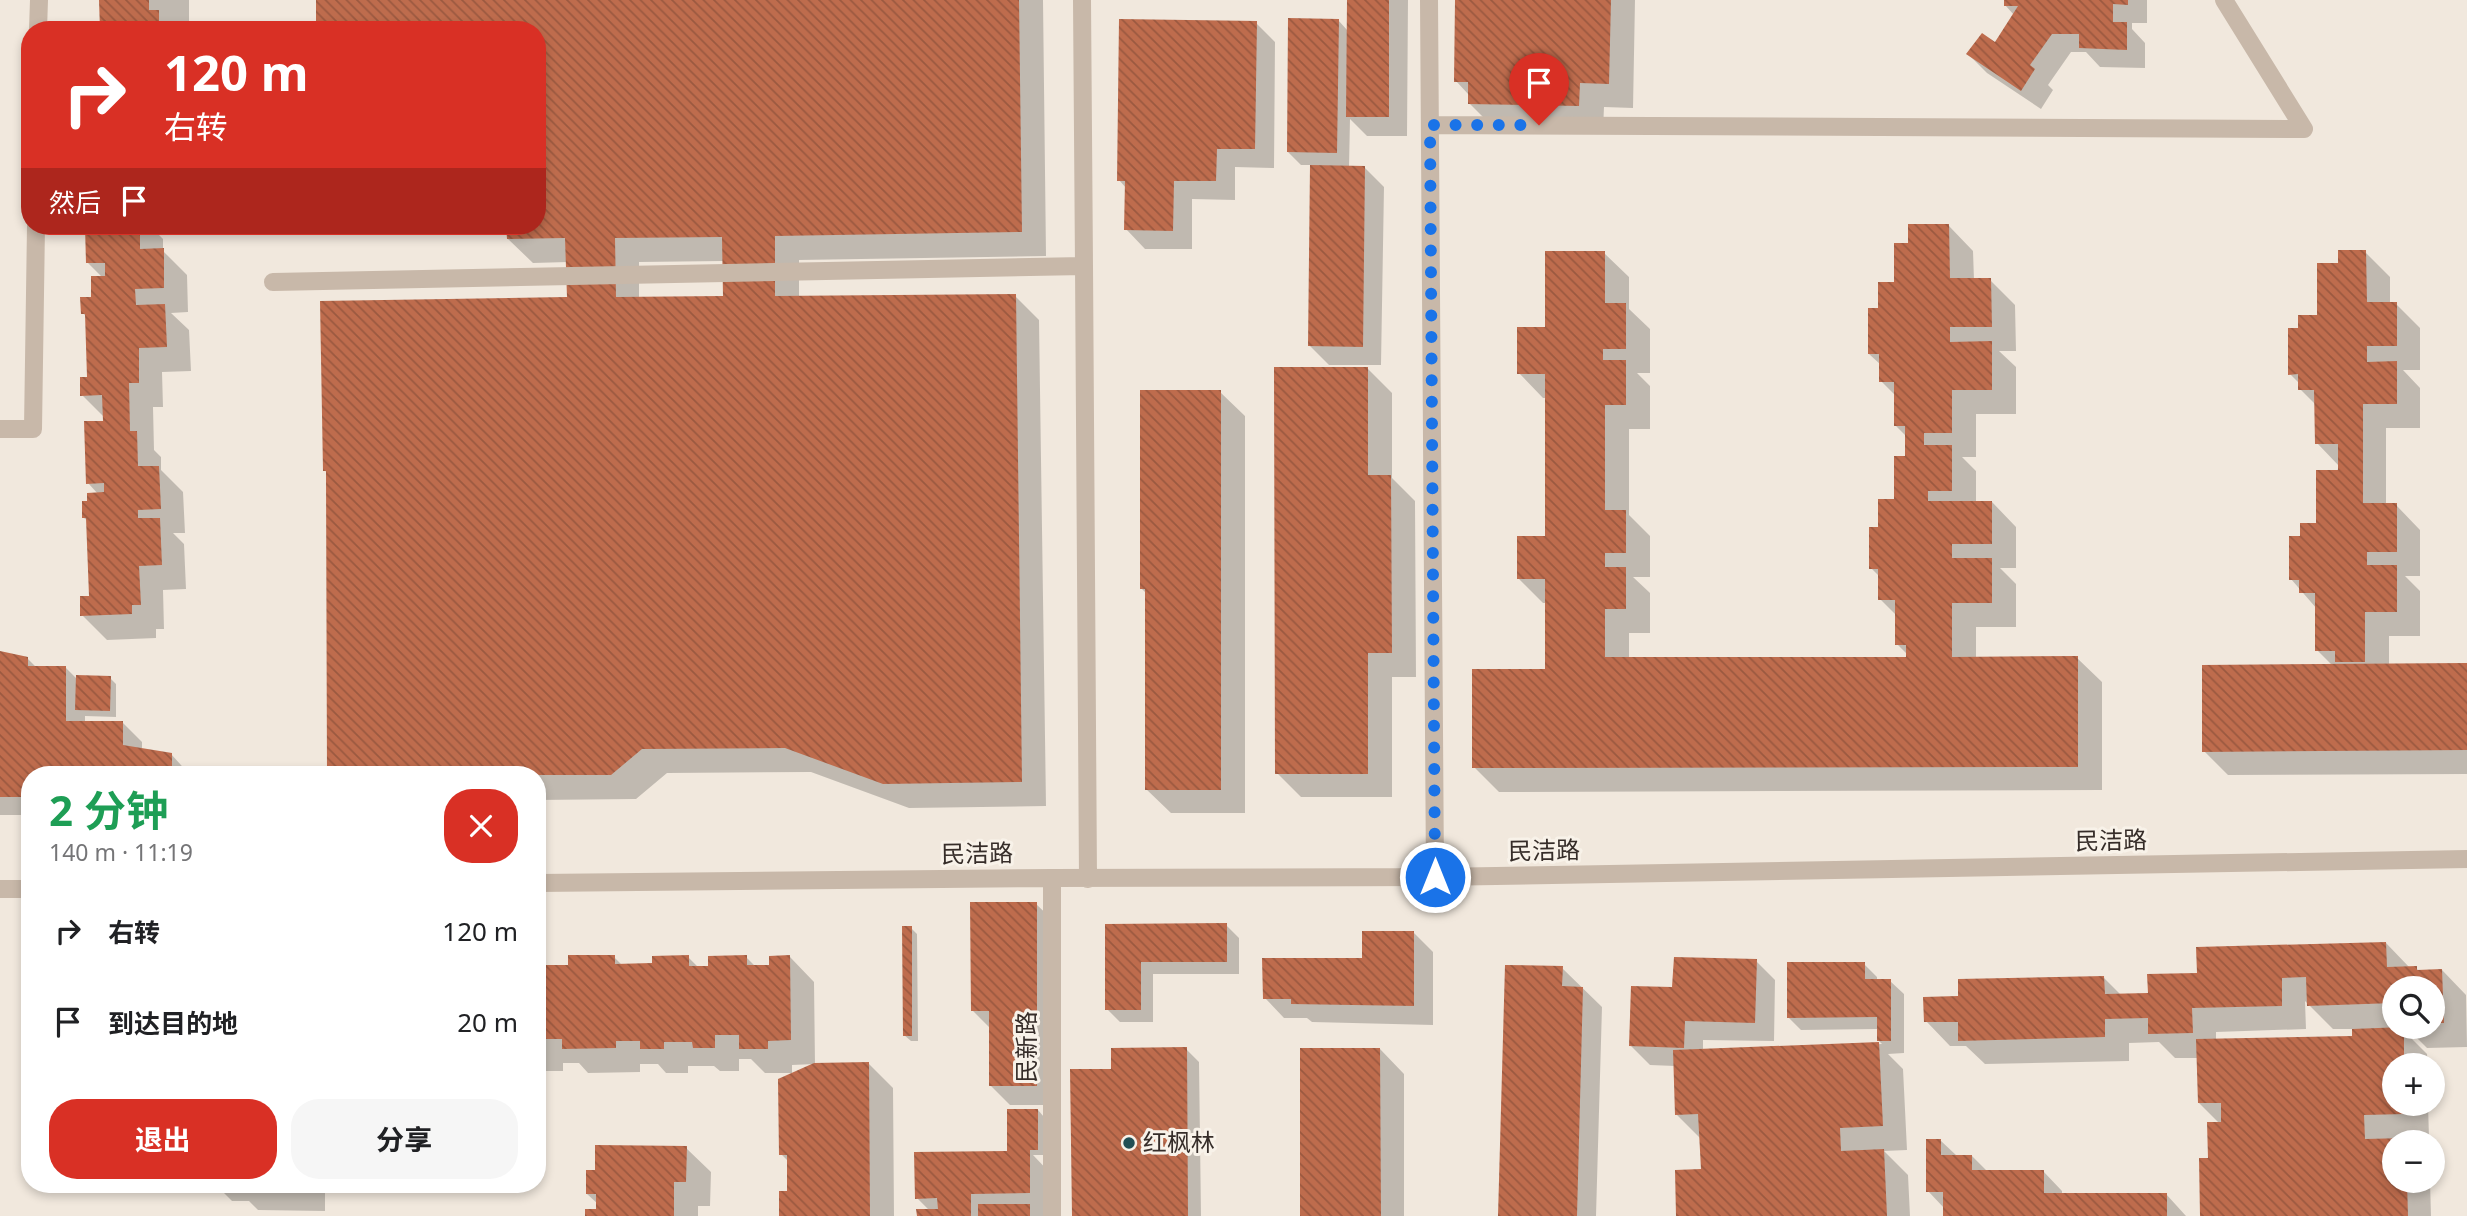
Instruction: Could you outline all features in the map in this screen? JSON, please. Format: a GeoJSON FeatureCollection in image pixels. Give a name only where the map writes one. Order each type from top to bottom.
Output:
{"type":"FeatureCollection","features":[{"type":"Feature","properties":{"kind":"street"},"geometry":{"type":"LineString","coordinates":[[38,0],[38,21]]}},
{"type":"Feature","properties":{"kind":"street"},"geometry":{"type":"LineString","coordinates":[[1082,0],[1088,879]]}},
{"type":"Feature","properties":{"kind":"street"},"geometry":{"type":"LineString","coordinates":[[1429,0],[1435,877]]}},
{"type":"Feature","properties":{"kind":"street"},"geometry":{"type":"LineString","coordinates":[[1430,125],[2304,129],[2224,0]]}},
{"type":"Feature","properties":{"kind":"street"},"geometry":{"type":"LineString","coordinates":[[0,429],[33,429],[36,235]]}},
{"type":"Feature","properties":{"kind":"street"},"geometry":{"type":"LineString","coordinates":[[273,282],[1084,266]]}},
{"type":"Feature","properties":{"kind":"street","name":"民洁路"},"geometry":{"type":"LineString","coordinates":[[546,883],[1435,877],[2467,859]]}},
{"type":"Feature","properties":{"kind":"street","name":"民新路"},"geometry":{"type":"LineString","coordinates":[[1052,878],[1052,1216]]}},
{"type":"Feature","properties":{"kind":"street"},"geometry":{"type":"LineString","coordinates":[[0,889],[21,889]]}},
{"type":"Feature","properties":{"kind":"building"},"geometry":{"type":"Polygon","coordinates":[[[99,0],[149,0],[149,10],[159,10],[159,21],[100,21],[99,0]]]}},
{"type":"Feature","properties":{"kind":"building"},"geometry":{"type":"Polygon","coordinates":[[[316,0],[1019,0],[1022,232],[775,236],[775,296],[1016,294],[1022,782],[883,784],[785,748],[642,749],[611,775],[546,775],[546,766],[327,766],[326,471],[323,471],[320,301],[567,297],[565,238],[507,239],[507,235],[546,235],[546,21],[316,21],[316,0]],[[722,237],[615,238],[616,297],[723,296],[722,237]]]}},
{"type":"Feature","properties":{"kind":"building"},"geometry":{"type":"Polygon","coordinates":[[[1347,0],[1389,0],[1389,117],[1346,117],[1347,0]]]}},
{"type":"Feature","properties":{"kind":"building"},"geometry":{"type":"Polygon","coordinates":[[[1455,0],[1611,0],[1609,84],[1580,83],[1579,106],[1468,104],[1468,82],[1454,82],[1455,0]]]}},
{"type":"Feature","properties":{"kind":"building"},"geometry":{"type":"Polygon","coordinates":[[[2004,0],[2128,0],[2128,5],[2113,4],[2113,22],[2127,22],[2127,50],[2079,48],[2079,34],[2052,34],[2030,65],[2035,69],[2021,91],[1966,54],[1982,33],[1995,42],[2018,6],[2004,6],[2004,0]]]}},
{"type":"Feature","properties":{"kind":"building"},"geometry":{"type":"Polygon","coordinates":[[[1288,18],[1339,19],[1337,153],[1287,152],[1288,18]]]}},
{"type":"Feature","properties":{"kind":"building"},"geometry":{"type":"Polygon","coordinates":[[[1119,19],[1257,21],[1255,149],[1217,149],[1216,181],[1174,181],[1173,231],[1124,230],[1125,181],[1117,181],[1119,19]]]}},
{"type":"Feature","properties":{"kind":"building"},"geometry":{"type":"Polygon","coordinates":[[[1310,165],[1365,166],[1363,347],[1308,346],[1310,165]]]}},
{"type":"Feature","properties":{"kind":"building"},"geometry":{"type":"Polygon","coordinates":[[[1908,224],[1949,224],[1950,278],[1991,278],[1992,327],[1950,327],[1950,342],[1992,341],[1992,390],[1952,390],[1952,433],[1924,433],[1924,445],[1952,445],[1952,491],[1928,491],[1928,501],[1992,501],[1992,544],[1952,544],[1952,558],[1992,558],[1992,603],[1952,603],[1952,657],[2078,656],[2078,767],[1472,768],[1472,669],[1545,669],[1545,579],[1517,579],[1517,536],[1545,536],[1545,374],[1517,374],[1517,327],[1545,327],[1545,251],[1605,251],[1605,303],[1626,303],[1626,349],[1603,349],[1603,360],[1626,360],[1626,405],[1605,405],[1605,510],[1626,510],[1626,553],[1605,553],[1605,567],[1626,567],[1626,609],[1605,609],[1605,657],[1906,657],[1906,645],[1895,645],[1895,600],[1878,600],[1878,569],[1869,569],[1869,527],[1878,527],[1878,499],[1894,499],[1894,456],[1905,456],[1905,426],[1894,426],[1894,382],[1879,382],[1879,354],[1868,354],[1868,308],[1878,308],[1878,282],[1894,282],[1894,243],[1908,243],[1908,224]]]}},
{"type":"Feature","properties":{"kind":"building"},"geometry":{"type":"Polygon","coordinates":[[[85,235],[140,235],[140,249],[164,248],[164,288],[135,289],[136,305],[165,304],[167,347],[139,348],[139,383],[129,383],[130,431],[137,431],[138,466],[159,466],[161,509],[138,510],[138,518],[160,518],[162,565],[139,566],[141,605],[132,605],[132,614],[80,616],[80,596],[89,596],[86,518],[82,518],[82,501],[87,501],[87,493],[104,492],[104,483],[86,484],[84,421],[103,421],[102,395],[80,396],[80,377],[87,377],[85,314],[81,314],[80,297],[91,297],[91,276],[105,276],[105,263],[86,263],[85,235]]]}},
{"type":"Feature","properties":{"kind":"building"},"geometry":{"type":"Polygon","coordinates":[[[2338,250],[2366,250],[2367,302],[2397,302],[2397,346],[2367,346],[2367,362],[2397,361],[2397,404],[2363,404],[2363,503],[2397,503],[2397,552],[2367,552],[2367,565],[2397,565],[2397,612],[2365,612],[2365,662],[2335,662],[2335,651],[2315,651],[2315,593],[2299,593],[2299,580],[2289,580],[2289,536],[2300,536],[2300,523],[2316,523],[2316,470],[2338,470],[2338,444],[2315,444],[2314,390],[2298,390],[2298,374],[2288,375],[2288,328],[2298,328],[2298,315],[2317,315],[2317,263],[2338,263],[2338,250]]]}},
{"type":"Feature","properties":{"kind":"building"},"geometry":{"type":"Polygon","coordinates":[[[1274,367],[1368,367],[1368,475],[1391,475],[1392,653],[1368,653],[1368,774],[1275,774],[1274,367]]]}},
{"type":"Feature","properties":{"kind":"building"},"geometry":{"type":"Polygon","coordinates":[[[1140,390],[1221,390],[1221,790],[1145,790],[1145,589],[1140,589],[1140,390]]]}},
{"type":"Feature","properties":{"kind":"building"},"geometry":{"type":"Polygon","coordinates":[[[0,651],[28,657],[28,666],[66,666],[66,721],[123,721],[123,745],[172,753],[172,766],[21,766],[21,797],[0,797],[0,651]]]}},
{"type":"Feature","properties":{"kind":"building"},"geometry":{"type":"Polygon","coordinates":[[[2467,663],[2467,750],[2202,752],[2202,665],[2467,663]]]}},
{"type":"Feature","properties":{"kind":"building"},"geometry":{"type":"Polygon","coordinates":[[[76,675],[111,676],[110,711],[75,710],[76,675]]]}},
{"type":"Feature","properties":{"kind":"building"},"geometry":{"type":"Polygon","coordinates":[[[970,902],[1037,902],[1037,1086],[989,1086],[989,1011],[971,1011],[970,902]]]}},
{"type":"Feature","properties":{"kind":"building"},"geometry":{"type":"Polygon","coordinates":[[[1227,923],[1227,962],[1141,962],[1141,1010],[1105,1010],[1105,924],[1227,923]]]}},
{"type":"Feature","properties":{"kind":"building"},"geometry":{"type":"Polygon","coordinates":[[[902,926],[912,926],[912,1036],[903,1036],[902,926]]]}},
{"type":"Feature","properties":{"kind":"building"},"geometry":{"type":"Polygon","coordinates":[[[1362,931],[1414,931],[1414,1006],[1291,1004],[1291,999],[1263,999],[1262,958],[1362,958],[1362,931]]]}},
{"type":"Feature","properties":{"kind":"building"},"geometry":{"type":"Polygon","coordinates":[[[2386,942],[2387,967],[2442,969],[2442,976],[2382,976],[2382,1003],[2307,1006],[2306,977],[2282,978],[2282,1006],[2192,1008],[2193,1033],[2148,1034],[2148,1018],[2105,1019],[2105,1037],[1958,1041],[1958,1022],[1924,1022],[1923,997],[1958,996],[1958,979],[2104,976],[2105,994],[2148,993],[2147,974],[2197,973],[2196,947],[2386,942]]]}},
{"type":"Feature","properties":{"kind":"building"},"geometry":{"type":"Polygon","coordinates":[[[568,955],[615,955],[615,964],[652,963],[652,956],[689,955],[689,966],[708,966],[708,956],[747,955],[747,965],[769,965],[769,956],[790,955],[791,1040],[768,1041],[768,1049],[739,1049],[739,1035],[715,1035],[715,1048],[693,1048],[692,1042],[664,1042],[664,1049],[640,1049],[640,1041],[616,1041],[616,1048],[562,1049],[562,1039],[546,1039],[546,965],[568,965],[568,955]]]}},
{"type":"Feature","properties":{"kind":"building"},"geometry":{"type":"Polygon","coordinates":[[[1674,957],[1757,959],[1755,1023],[1685,1021],[1684,1048],[1629,1046],[1631,986],[1672,987],[1674,957]]]}},
{"type":"Feature","properties":{"kind":"building"},"geometry":{"type":"Polygon","coordinates":[[[1787,962],[1865,962],[1865,979],[1891,979],[1891,1041],[1877,1041],[1877,1017],[1787,1018],[1787,962]]]}},
{"type":"Feature","properties":{"kind":"building"},"geometry":{"type":"Polygon","coordinates":[[[1505,965],[1563,966],[1562,986],[1583,987],[1577,1216],[1498,1216],[1505,965]]]}},
{"type":"Feature","properties":{"kind":"building"},"geometry":{"type":"Polygon","coordinates":[[[2382,1028],[2382,1039],[2404,1039],[2404,1053],[2382,1053],[2382,1115],[2364,1115],[2365,1139],[2382,1139],[2382,1193],[2407,1193],[2408,1216],[2200,1216],[2199,1158],[2208,1158],[2207,1122],[2221,1122],[2221,1103],[2198,1103],[2196,1039],[2352,1036],[2352,1029],[2382,1028]]]}},
{"type":"Feature","properties":{"kind":"building"},"geometry":{"type":"Polygon","coordinates":[[[1879,1042],[1883,1126],[1840,1128],[1841,1151],[1884,1149],[1887,1216],[1676,1216],[1675,1170],[1701,1169],[1698,1114],[1675,1115],[1673,1050],[1879,1042]]]}},
{"type":"Feature","properties":{"kind":"building","name":"红枫林"},"geometry":{"type":"Polygon","coordinates":[[[1187,1047],[1188,1216],[1072,1216],[1070,1069],[1111,1069],[1111,1048],[1187,1047]]]}},
{"type":"Feature","properties":{"kind":"building"},"geometry":{"type":"Polygon","coordinates":[[[1300,1048],[1380,1048],[1381,1216],[1300,1216],[1300,1048]]]}},
{"type":"Feature","properties":{"kind":"building"},"geometry":{"type":"Polygon","coordinates":[[[869,1062],[870,1216],[779,1216],[779,1191],[787,1191],[787,1155],[779,1155],[778,1079],[814,1063],[869,1062]]]}},
{"type":"Feature","properties":{"kind":"building"},"geometry":{"type":"Polygon","coordinates":[[[1007,1109],[1038,1109],[1038,1150],[1030,1150],[1030,1193],[971,1194],[971,1216],[917,1216],[916,1209],[938,1209],[937,1198],[915,1199],[914,1152],[1007,1151],[1007,1109]]]}},
{"type":"Feature","properties":{"kind":"building"},"geometry":{"type":"Polygon","coordinates":[[[1926,1139],[1941,1139],[1941,1155],[1972,1155],[1972,1170],[2044,1170],[2044,1193],[2167,1193],[2167,1216],[1943,1216],[1943,1192],[1926,1192],[1926,1139]]]}},
{"type":"Feature","properties":{"kind":"building"},"geometry":{"type":"Polygon","coordinates":[[[595,1145],[687,1146],[686,1182],[674,1182],[674,1216],[585,1216],[585,1209],[596,1209],[596,1194],[586,1194],[586,1170],[595,1170],[595,1145]]]}},
{"type":"Feature","properties":{"kind":"building"},"geometry":{"type":"Polygon","coordinates":[[[978,1204],[1030,1204],[1030,1216],[978,1216],[978,1204]]]}},
{"type":"Feature","properties":{"kind":"place","name":"红枫林"},"geometry":{"type":"Point","coordinates":[1129,1143]}},
{"type":"Feature","properties":{"kind":"route"},"geometry":{"type":"LineString","coordinates":[[1435,877],[1430,125],[1539,125]]}}]}
